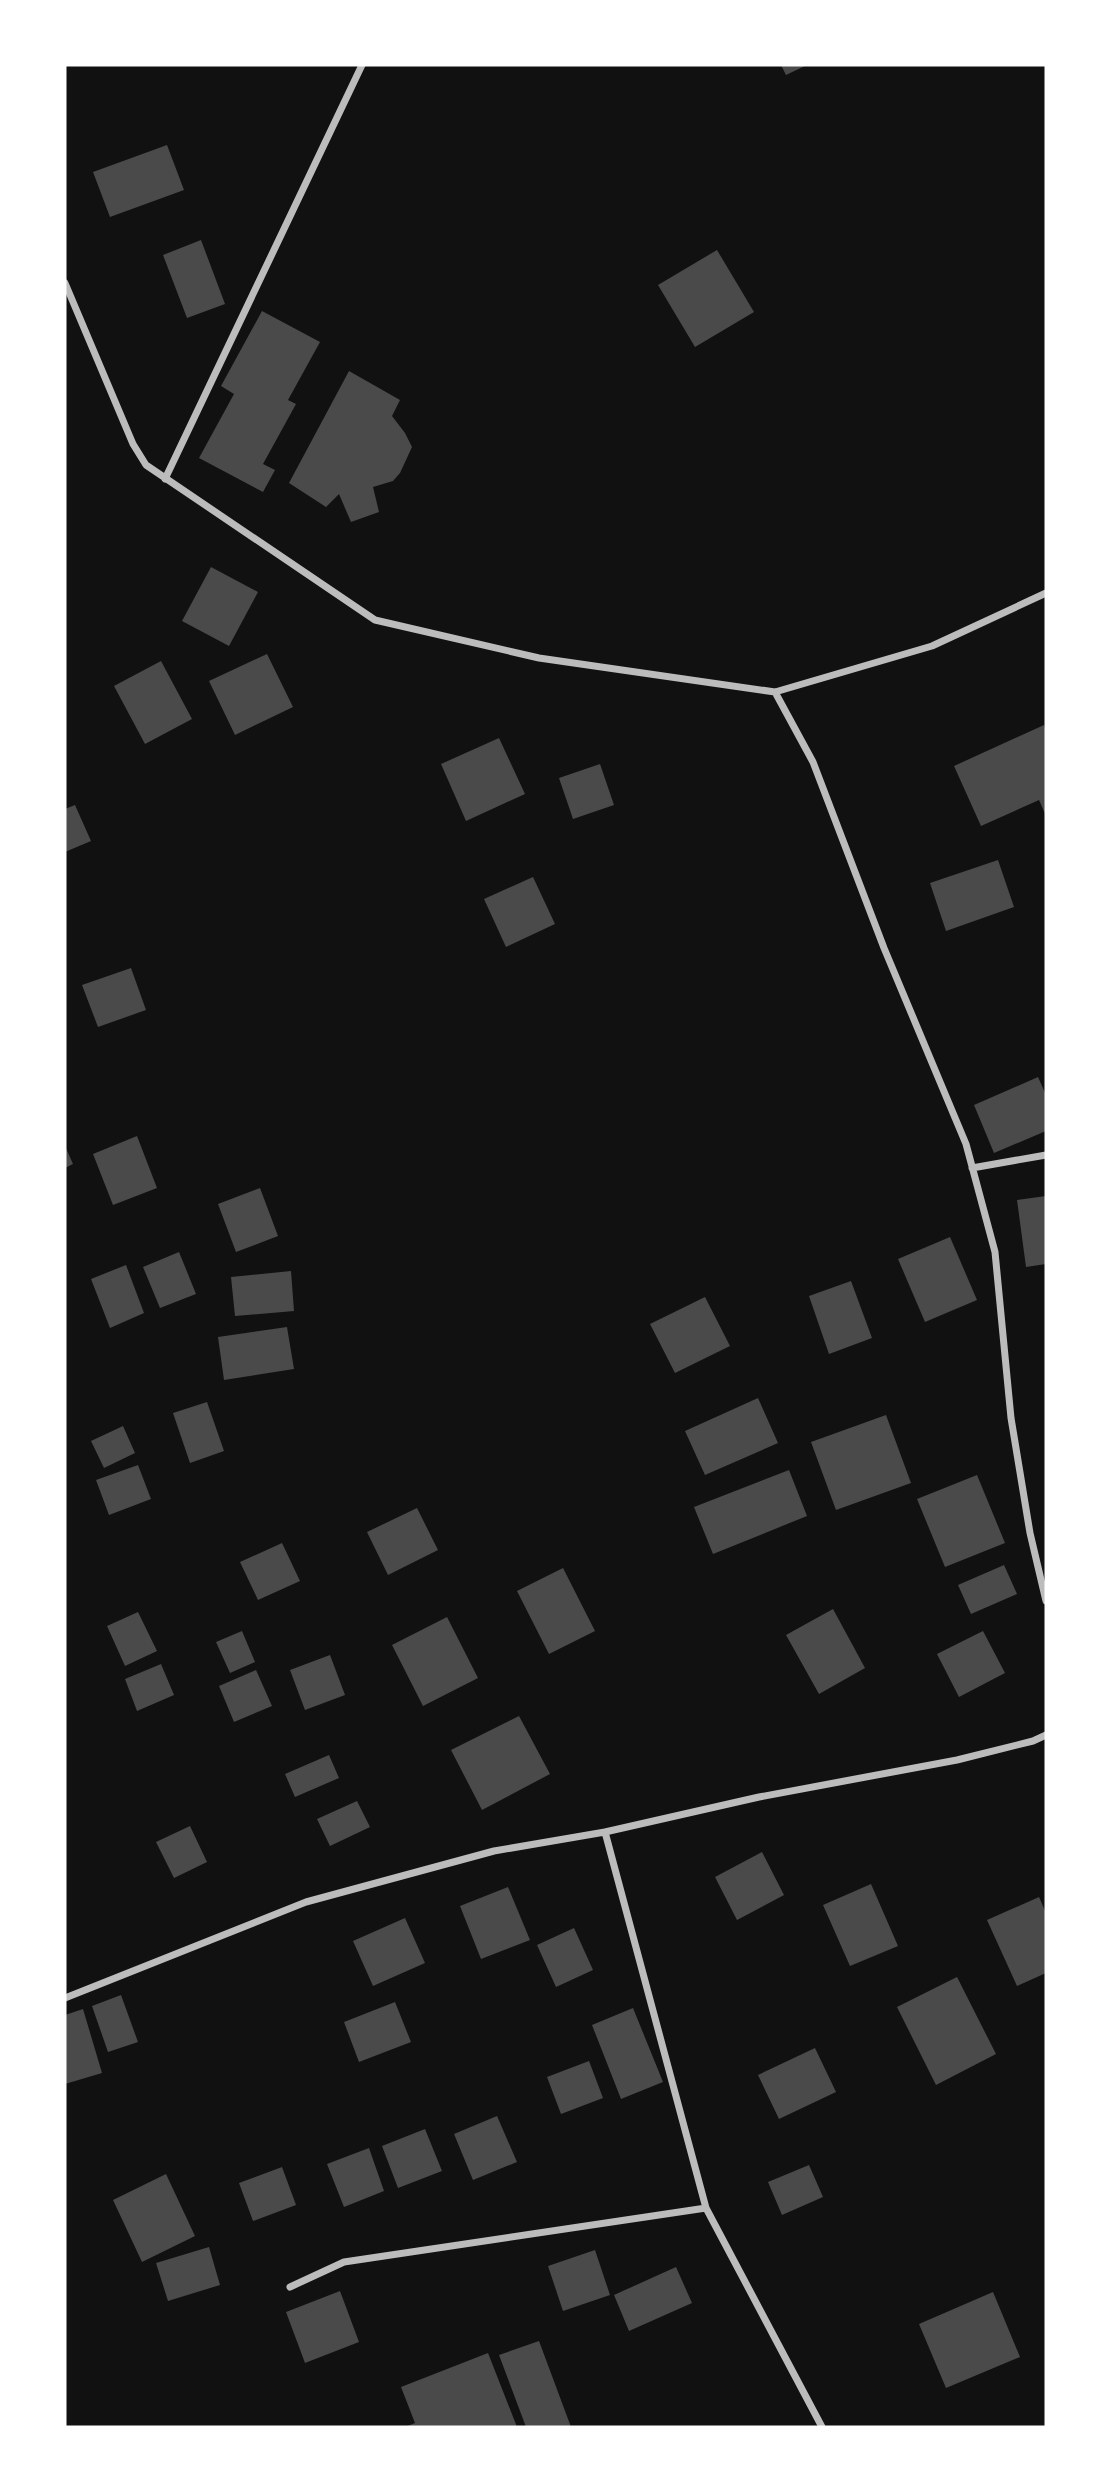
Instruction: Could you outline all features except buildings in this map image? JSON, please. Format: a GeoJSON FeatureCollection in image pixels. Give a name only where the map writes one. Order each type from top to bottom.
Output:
{"type":"FeatureCollection","features":[{"type":"Feature","properties":{"kind":"street"},"geometry":{"type":"LineString","coordinates":[[164,479],[306,187],[362,65]]}},
{"type":"Feature","properties":{"kind":"street"},"geometry":{"type":"LineString","coordinates":[[65,283],[133,444],[146,465],[375,620],[539,658],[775,692],[932,646],[1046,593]]}},
{"type":"Feature","properties":{"kind":"street"},"geometry":{"type":"LineString","coordinates":[[775,692],[813,762],[884,948],[966,1144],[995,1252],[1011,1419],[1030,1534],[1046,1601]]}},
{"type":"Feature","properties":{"kind":"street"},"geometry":{"type":"LineString","coordinates":[[972,1168],[1046,1155]]}},
{"type":"Feature","properties":{"kind":"street"},"geometry":{"type":"LineString","coordinates":[[65,1998],[306,1902],[494,1851],[605,1832],[758,1797],[957,1760],[1033,1741],[1046,1735]]}},
{"type":"Feature","properties":{"kind":"street"},"geometry":{"type":"LineString","coordinates":[[605,1832],[706,2208],[822,2427]]}},
{"type":"Feature","properties":{"kind":"street"},"geometry":{"type":"LineString","coordinates":[[290,2287],[344,2262],[706,2208]]}}]}
